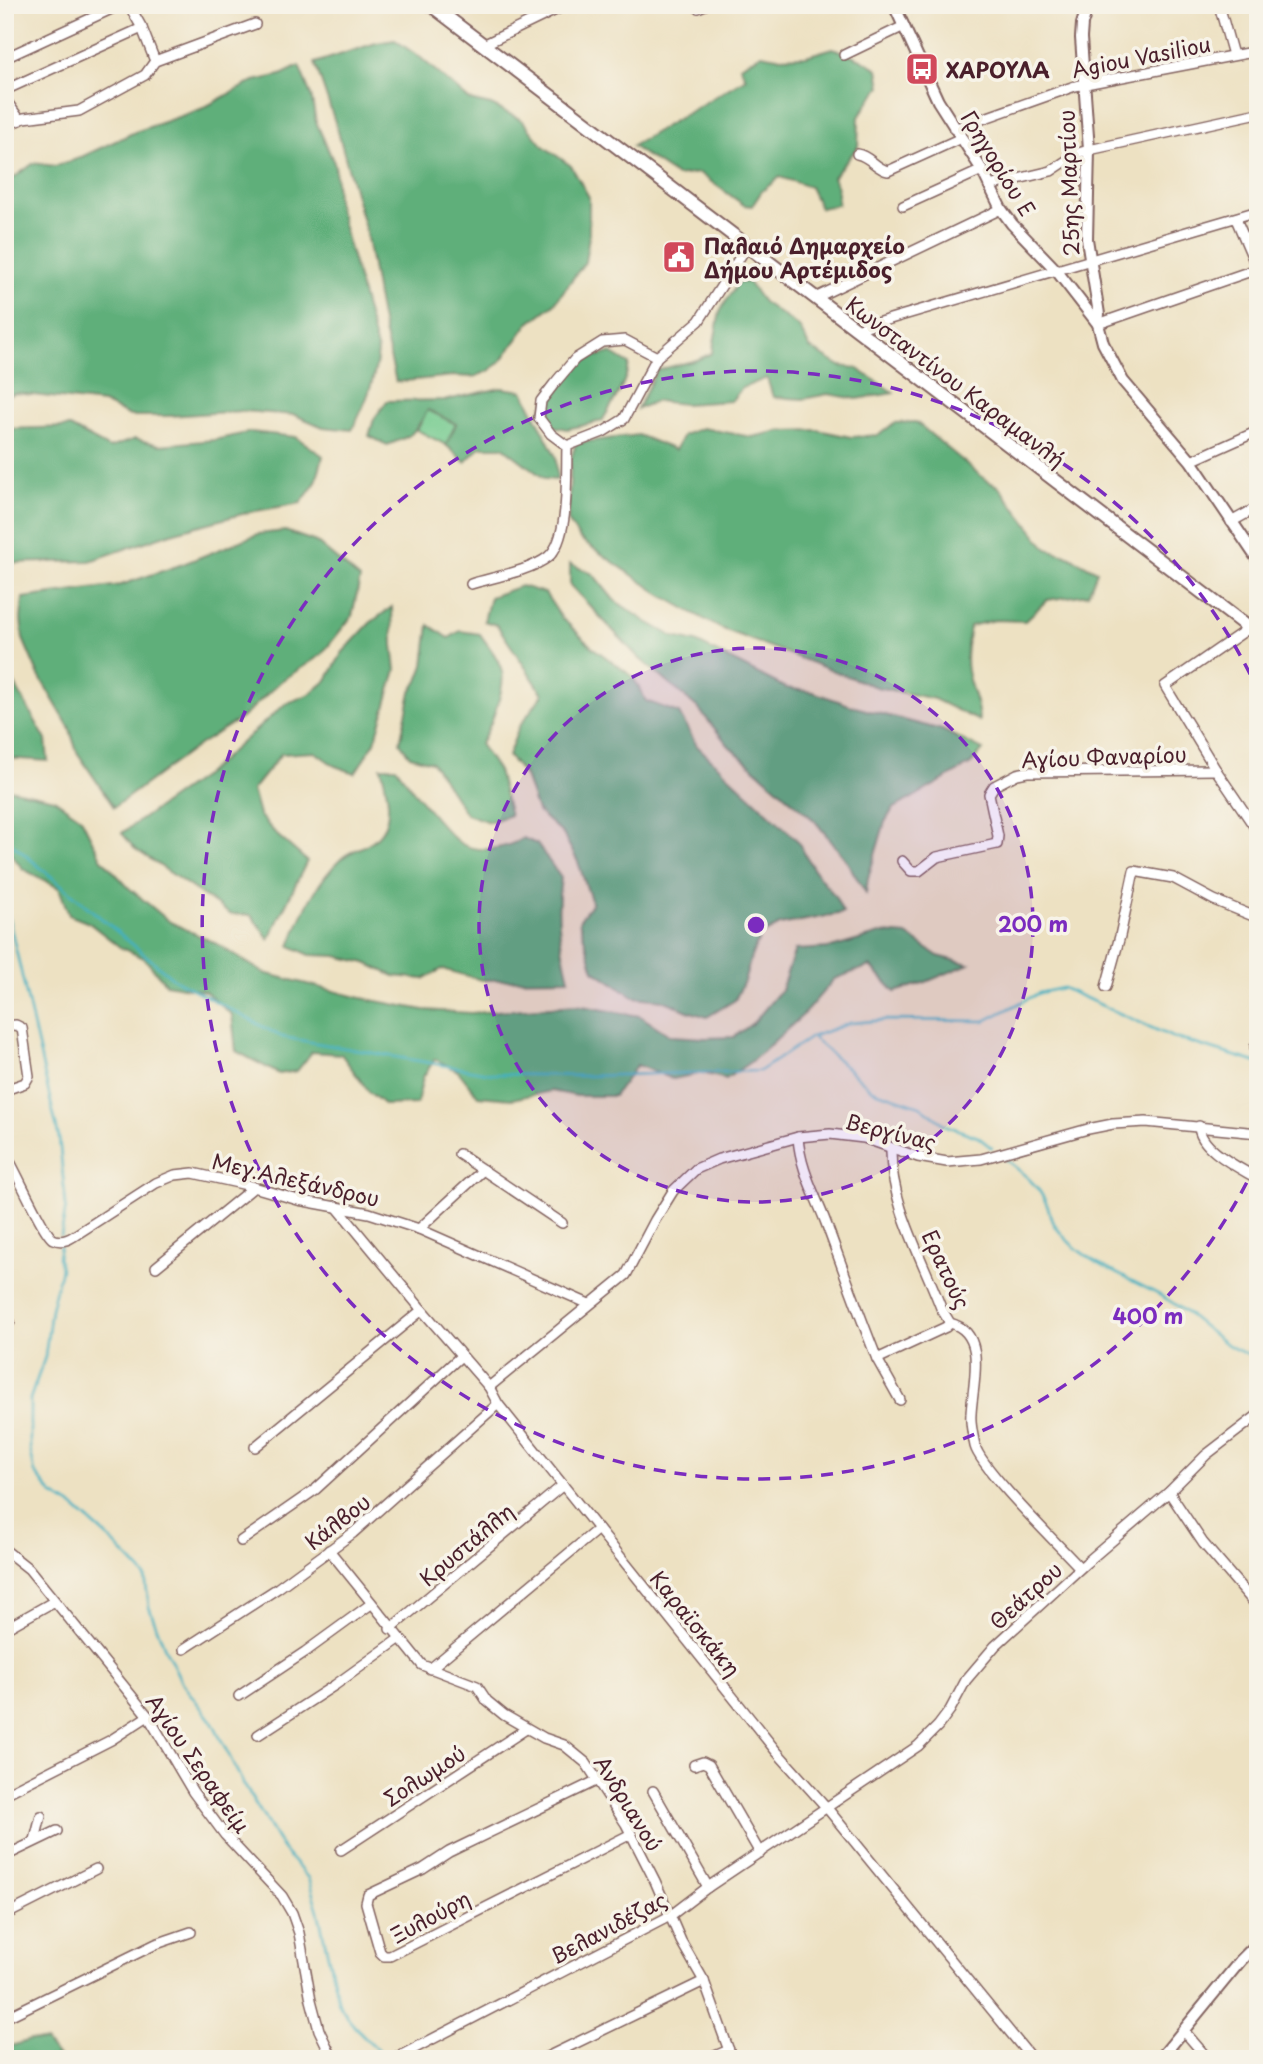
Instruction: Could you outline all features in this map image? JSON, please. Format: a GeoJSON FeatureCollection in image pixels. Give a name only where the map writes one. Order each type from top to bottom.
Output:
{"type":"FeatureCollection","features":[{"type":"Feature","properties":{"kind":"main road","name":"Κωνσταντίνου Καραμανλή"},"geometry":{"type":"LineString","coordinates":[[431,5],[1254,632]]}},
{"type":"Feature","properties":{"kind":"street"},"geometry":{"type":"LineString","coordinates":[[5,58],[120,5]]}},
{"type":"Feature","properties":{"kind":"street"},"geometry":{"type":"LineString","coordinates":[[129,5],[155,61]]}},
{"type":"Feature","properties":{"kind":"street"},"geometry":{"type":"LineString","coordinates":[[483,45],[566,5]]}},
{"type":"Feature","properties":{"kind":"street","name":"Γρηγορίου Ε"},"geometry":{"type":"LineString","coordinates":[[894,5],[922,69],[957,133],[982,170],[1001,209],[1056,270],[1098,324]]}},
{"type":"Feature","properties":{"kind":"street","name":"25ης Μαρτίου"},"geometry":{"type":"LineString","coordinates":[[1088,5],[1082,24],[1089,150],[1086,212],[1089,261],[1103,343],[1123,381],[1191,461],[1258,560]]}},
{"type":"Feature","properties":{"kind":"street"},"geometry":{"type":"LineString","coordinates":[[1219,5],[1233,55]]}},
{"type":"Feature","properties":{"kind":"street"},"geometry":{"type":"LineString","coordinates":[[5,126],[20,120],[79,111],[145,75],[155,61],[255,24]]}},
{"type":"Feature","properties":{"kind":"street"},"geometry":{"type":"LineString","coordinates":[[844,55],[904,26]]}},
{"type":"Feature","properties":{"kind":"street"},"geometry":{"type":"LineString","coordinates":[[5,90],[142,29]]}},
{"type":"Feature","properties":{"kind":"street","name":"Agiou Vasiliou"},"geometry":{"type":"LineString","coordinates":[[857,153],[888,172],[957,133],[1084,84],[1258,51]]}},
{"type":"Feature","properties":{"kind":"street"},"geometry":{"type":"LineString","coordinates":[[5,99],[20,120]]}},
{"type":"Feature","properties":{"kind":"street"},"geometry":{"type":"LineString","coordinates":[[989,186],[1051,171],[1078,153],[1089,150],[1258,113]]}},
{"type":"Feature","properties":{"kind":"street"},"geometry":{"type":"LineString","coordinates":[[903,206],[982,170]]}},
{"type":"Feature","properties":{"kind":"street"},"geometry":{"type":"LineString","coordinates":[[815,298],[1001,209]]}},
{"type":"Feature","properties":{"kind":"street"},"geometry":{"type":"LineString","coordinates":[[856,329],[1258,211]]}},
{"type":"Feature","properties":{"kind":"street"},"geometry":{"type":"LineString","coordinates":[[1098,324],[1257,270],[1236,219]]}},
{"type":"Feature","properties":{"kind":"street"},"geometry":{"type":"LineString","coordinates":[[568,446],[603,432],[624,419],[657,357],[699,321],[747,246]]}},
{"type":"Feature","properties":{"kind":"street"},"geometry":{"type":"LineString","coordinates":[[568,446],[551,434],[539,418],[541,401],[575,359],[602,342],[625,341],[657,357]]}},
{"type":"Feature","properties":{"kind":"street"},"geometry":{"type":"LineString","coordinates":[[1191,461],[1258,432]]}},
{"type":"Feature","properties":{"kind":"street"},"geometry":{"type":"LineString","coordinates":[[471,584],[531,565],[546,559],[555,551],[562,534],[568,446]]}},
{"type":"Feature","properties":{"kind":"street"},"geometry":{"type":"LineString","coordinates":[[1231,522],[1258,507]]}},
{"type":"Feature","properties":{"kind":"street"},"geometry":{"type":"LineString","coordinates":[[1254,632],[1165,686],[1216,770],[1258,832]]}},
{"type":"Feature","properties":{"kind":"street","name":"Αγίου Φαναρίου"},"geometry":{"type":"LineString","coordinates":[[902,861],[911,871],[919,871],[937,857],[997,845],[999,836],[989,794],[994,786],[1017,774],[1216,770]]}},
{"type":"Feature","properties":{"kind":"street"},"geometry":{"type":"LineString","coordinates":[[1106,986],[1135,871],[1173,878],[1214,900],[1258,918]]}},
{"type":"Feature","properties":{"kind":"street"},"geometry":{"type":"LineString","coordinates":[[5,1090],[25,1083],[29,1078],[22,1028],[19,1025],[8,1025]]}},
{"type":"Feature","properties":{"kind":"street","name":"Βεργίνας"},"geometry":{"type":"LineString","coordinates":[[489,1387],[630,1270],[673,1191],[688,1174],[719,1159],[798,1137],[864,1138],[932,1161],[947,1162],[981,1158],[1113,1124],[1146,1122],[1258,1133]]}},
{"type":"Feature","properties":{"kind":"street"},"geometry":{"type":"LineString","coordinates":[[1199,1126],[1201,1137],[1208,1146],[1258,1179]]}},
{"type":"Feature","properties":{"kind":"street"},"geometry":{"type":"LineString","coordinates":[[798,1137],[801,1163],[825,1219],[865,1332],[900,1400]]}},
{"type":"Feature","properties":{"kind":"street","name":"Ερατούς"},"geometry":{"type":"LineString","coordinates":[[891,1148],[891,1164],[898,1200],[941,1308],[950,1323],[956,1324],[968,1335],[974,1348],[976,1363],[971,1427],[979,1457],[1080,1568]]}},
{"type":"Feature","properties":{"kind":"street","name":"Μεγ.Αλεξάνδρου"},"geometry":{"type":"LineString","coordinates":[[6,1154],[16,1168],[46,1231],[53,1239],[61,1241],[74,1237],[148,1188],[175,1175],[192,1173],[213,1176],[298,1200],[369,1213],[419,1229],[589,1304]]}},
{"type":"Feature","properties":{"kind":"street"},"geometry":{"type":"LineString","coordinates":[[460,1154],[562,1223]]}},
{"type":"Feature","properties":{"kind":"street"},"geometry":{"type":"LineString","coordinates":[[419,1229],[484,1170]]}},
{"type":"Feature","properties":{"kind":"street"},"geometry":{"type":"LineString","coordinates":[[156,1267],[254,1187]]}},
{"type":"Feature","properties":{"kind":"street","name":"Καραϊσκάκη"},"geometry":{"type":"LineString","coordinates":[[336,1206],[489,1387],[498,1404],[776,1751],[827,1808],[874,1869],[1032,2059]]}},
{"type":"Feature","properties":{"kind":"street"},"geometry":{"type":"LineString","coordinates":[[255,1447],[422,1310]]}},
{"type":"Feature","properties":{"kind":"street"},"geometry":{"type":"LineString","coordinates":[[877,1359],[950,1323]]}},
{"type":"Feature","properties":{"kind":"street"},"geometry":{"type":"LineString","coordinates":[[242,1541],[316,1489],[461,1356]]}},
{"type":"Feature","properties":{"kind":"street","name":"Κάλβου"},"geometry":{"type":"LineString","coordinates":[[184,1649],[278,1588],[329,1550],[418,1477],[498,1404]]}},
{"type":"Feature","properties":{"kind":"street","name":"Θεάτρου"},"geometry":{"type":"LineString","coordinates":[[827,1808],[918,1746],[938,1726],[967,1680],[995,1646],[1169,1492],[1206,1455],[1258,1415]]}},
{"type":"Feature","properties":{"kind":"street","name":"Κρυστάλλη"},"geometry":{"type":"LineString","coordinates":[[390,1629],[563,1485]]}},
{"type":"Feature","properties":{"kind":"street"},"geometry":{"type":"LineString","coordinates":[[1169,1492],[1203,1543],[1258,1607]]}},
{"type":"Feature","properties":{"kind":"street"},"geometry":{"type":"LineString","coordinates":[[430,1669],[598,1529]]}},
{"type":"Feature","properties":{"kind":"street","name":"Αγίου Σεραφείμ"},"geometry":{"type":"LineString","coordinates":[[5,1550],[29,1569],[148,1716],[194,1791],[225,1835],[282,1896],[299,1933],[317,2020],[333,2059]]}},
{"type":"Feature","properties":{"kind":"street","name":"Ανδριανού"},"geometry":{"type":"LineString","coordinates":[[329,1550],[390,1629],[422,1665],[477,1686],[487,1701],[503,1715],[526,1729],[564,1745],[586,1763],[631,1834],[704,1981],[730,2054]]}},
{"type":"Feature","properties":{"kind":"street"},"geometry":{"type":"LineString","coordinates":[[5,1629],[54,1601]]}},
{"type":"Feature","properties":{"kind":"street"},"geometry":{"type":"LineString","coordinates":[[239,1696],[371,1604]]}},
{"type":"Feature","properties":{"kind":"street"},"geometry":{"type":"LineString","coordinates":[[258,1735],[399,1639]]}},
{"type":"Feature","properties":{"kind":"street"},"geometry":{"type":"LineString","coordinates":[[5,1794],[111,1740],[148,1716]]}},
{"type":"Feature","properties":{"kind":"street","name":"Σολωμού"},"geometry":{"type":"LineString","coordinates":[[341,1850],[526,1729]]}},
{"type":"Feature","properties":{"kind":"street"},"geometry":{"type":"LineString","coordinates":[[694,1765],[703,1762],[709,1765],[760,1853]]}},
{"type":"Feature","properties":{"kind":"street","name":"Ξυλούρη"},"geometry":{"type":"LineString","coordinates":[[598,1780],[449,1852],[368,1895],[366,1903],[380,1952],[384,1956],[390,1956],[631,1834]]}},
{"type":"Feature","properties":{"kind":"street"},"geometry":{"type":"LineString","coordinates":[[653,1791],[708,1887]]}},
{"type":"Feature","properties":{"kind":"street","name":"Βελανιδέζας"},"geometry":{"type":"LineString","coordinates":[[394,2059],[670,1916],[708,1887],[827,1808]]}},
{"type":"Feature","properties":{"kind":"street"},"geometry":{"type":"LineString","coordinates":[[35,1840],[41,1816]]}},
{"type":"Feature","properties":{"kind":"street"},"geometry":{"type":"LineString","coordinates":[[5,1856],[57,1831]]}},
{"type":"Feature","properties":{"kind":"street"},"geometry":{"type":"LineString","coordinates":[[5,1915],[96,1869]]}},
{"type":"Feature","properties":{"kind":"street"},"geometry":{"type":"LineString","coordinates":[[5,2018],[156,1944],[191,1932]]}},
{"type":"Feature","properties":{"kind":"street"},"geometry":{"type":"LineString","coordinates":[[1160,2059],[1258,1943]]}},
{"type":"Feature","properties":{"kind":"street"},"geometry":{"type":"LineString","coordinates":[[542,2059],[704,1981]]}},
{"type":"Feature","properties":{"kind":"street"},"geometry":{"type":"LineString","coordinates":[[1184,2031],[1208,2059]]}},
{"type":"Feature","properties":{"kind":"street"},"geometry":{"type":"LineString","coordinates":[[1251,2059],[1258,2053]]}},
{"type":"Feature","properties":{"kind":"street"},"geometry":{"type":"LineString","coordinates":[[708,2059],[730,2054]]}},
{"type":"Feature","properties":{"kind":"green space"},"geometry":{"type":"Polygon","coordinates":[[[395,40],[421,58],[469,100],[491,105],[522,120],[542,145],[571,166],[589,197],[589,236],[585,262],[554,304],[528,324],[502,360],[489,371],[474,377],[453,376],[396,382],[381,318],[366,232],[337,128],[315,63],[376,43],[395,40]]]}},
{"type":"Feature","properties":{"kind":"green space"},"geometry":{"type":"Polygon","coordinates":[[[833,48],[878,69],[881,87],[859,117],[858,147],[833,177],[837,186],[838,205],[820,208],[810,187],[780,177],[762,191],[752,206],[744,205],[699,173],[677,176],[632,146],[746,78],[740,66],[762,54],[777,57],[806,56],[833,48]]]}},
{"type":"Feature","properties":{"kind":"green space"},"geometry":{"type":"Polygon","coordinates":[[[299,66],[311,95],[316,122],[335,165],[337,202],[378,352],[369,392],[352,430],[323,427],[295,415],[242,411],[130,416],[103,403],[16,393],[5,396],[5,184],[34,163],[55,166],[77,159],[135,132],[201,109],[254,81],[281,75],[299,66]]]}},
{"type":"Feature","properties":{"kind":"green space"},"geometry":{"type":"Polygon","coordinates":[[[748,282],[763,302],[799,327],[810,348],[840,366],[856,368],[894,393],[857,399],[828,394],[803,399],[773,397],[767,378],[742,388],[731,401],[684,404],[656,401],[637,409],[657,370],[697,360],[712,353],[720,311],[738,283],[748,282]]]}},
{"type":"Feature","properties":{"kind":"green space"},"geometry":{"type":"Polygon","coordinates":[[[611,353],[629,364],[622,387],[602,421],[567,429],[552,426],[539,413],[554,390],[582,363],[611,353]]]}},
{"type":"Feature","properties":{"kind":"green space"},"geometry":{"type":"Polygon","coordinates":[[[501,388],[523,391],[556,457],[557,480],[545,479],[503,447],[480,447],[465,462],[446,445],[456,424],[428,410],[416,429],[403,439],[387,445],[369,436],[374,419],[387,401],[447,400],[501,388]]]}},
{"type":"Feature","properties":{"kind":"green space"},"geometry":{"type":"Polygon","coordinates":[[[428,409],[456,424],[446,445],[417,430],[428,409]]]}},
{"type":"Feature","properties":{"kind":"green space"},"geometry":{"type":"Polygon","coordinates":[[[916,422],[987,481],[998,486],[1047,549],[1069,556],[1097,571],[1088,594],[1047,600],[1025,621],[995,620],[970,626],[966,665],[979,721],[934,699],[876,687],[720,628],[661,595],[580,539],[568,521],[571,459],[576,443],[638,435],[675,450],[683,435],[702,428],[752,437],[780,431],[818,430],[851,437],[879,435],[894,423],[916,422]]]}},
{"type":"Feature","properties":{"kind":"green space"},"geometry":{"type":"Polygon","coordinates":[[[70,427],[109,448],[135,439],[160,445],[214,440],[251,432],[296,437],[323,456],[316,482],[301,503],[250,512],[171,533],[90,561],[5,563],[5,429],[70,427]]]}},
{"type":"Feature","properties":{"kind":"green space"},"geometry":{"type":"Polygon","coordinates":[[[285,531],[316,542],[360,579],[352,616],[321,655],[281,681],[243,717],[200,744],[114,807],[77,752],[69,727],[38,674],[23,639],[23,598],[121,585],[258,534],[285,531]]]}},
{"type":"Feature","properties":{"kind":"green space"},"geometry":{"type":"Polygon","coordinates":[[[570,564],[593,574],[614,600],[647,622],[674,637],[696,642],[786,688],[813,692],[855,707],[942,730],[983,750],[971,764],[893,809],[885,822],[866,893],[844,857],[815,821],[729,746],[698,708],[639,658],[570,585],[570,564]]]}},
{"type":"Feature","properties":{"kind":"green space"},"geometry":{"type":"Polygon","coordinates":[[[521,586],[545,593],[561,617],[592,647],[633,677],[646,701],[679,713],[697,746],[797,840],[815,872],[835,896],[843,913],[780,925],[761,935],[735,1000],[707,1017],[663,1000],[634,997],[594,970],[579,921],[592,903],[578,862],[563,834],[537,811],[525,776],[508,756],[519,727],[543,694],[497,625],[484,621],[490,597],[521,586]]]}},
{"type":"Feature","properties":{"kind":"green space"},"geometry":{"type":"Polygon","coordinates":[[[392,607],[396,670],[375,742],[355,773],[335,766],[315,752],[281,754],[252,790],[259,815],[307,861],[269,939],[251,915],[230,914],[134,848],[122,833],[206,774],[285,704],[310,694],[327,680],[342,653],[370,623],[392,607]]]}},
{"type":"Feature","properties":{"kind":"green space"},"geometry":{"type":"Polygon","coordinates":[[[429,625],[449,638],[460,631],[480,634],[498,662],[502,672],[502,688],[492,720],[480,744],[498,771],[510,815],[489,822],[466,814],[432,762],[410,756],[400,743],[411,692],[424,665],[429,625]]]}},
{"type":"Feature","properties":{"kind":"green space"},"geometry":{"type":"Polygon","coordinates":[[[5,667],[46,740],[48,761],[5,758],[5,667]]]}},
{"type":"Feature","properties":{"kind":"green space"},"geometry":{"type":"Polygon","coordinates":[[[381,767],[396,767],[417,796],[460,843],[483,849],[509,845],[523,838],[537,844],[561,878],[559,928],[569,979],[482,980],[442,969],[424,979],[394,976],[366,963],[336,956],[310,955],[290,946],[305,910],[333,867],[382,832],[388,804],[381,767]]]}},
{"type":"Feature","properties":{"kind":"green space"},"geometry":{"type":"Polygon","coordinates":[[[5,788],[54,799],[81,818],[101,858],[129,888],[170,922],[215,943],[264,973],[361,998],[424,1010],[471,1013],[576,1005],[640,1016],[671,1036],[734,1037],[754,1022],[781,990],[795,950],[831,948],[884,933],[907,935],[938,956],[969,964],[895,992],[870,966],[834,979],[803,1015],[753,1060],[726,1079],[702,1073],[673,1079],[637,1065],[614,1096],[577,1096],[551,1091],[512,1099],[478,1096],[458,1071],[435,1059],[423,1077],[417,1104],[385,1105],[369,1092],[341,1054],[312,1052],[297,1071],[279,1074],[236,1051],[232,1015],[205,991],[166,984],[144,958],[121,948],[89,923],[69,915],[59,888],[23,869],[5,847],[5,788]]]}},
{"type":"Feature","properties":{"kind":"green space"},"geometry":{"type":"Polygon","coordinates":[[[30,2040],[46,2042],[59,2059],[5,2059],[5,2048],[30,2040]]]}},
{"type":"Feature","properties":{"kind":"waterway"},"geometry":{"type":"LineString","coordinates":[[5,838],[174,979],[282,1037],[493,1074],[584,1076],[760,1071],[811,1037],[850,1023],[886,1020],[985,1021],[1039,993],[1063,988],[1172,1037],[1258,1063]]}},
{"type":"Feature","properties":{"kind":"waterway"},"geometry":{"type":"LineString","coordinates":[[5,902],[59,1138],[66,1206],[61,1236]]}},
{"type":"Feature","properties":{"kind":"waterway"},"geometry":{"type":"LineString","coordinates":[[813,1038],[872,1090],[920,1106],[945,1125],[978,1137],[992,1148]]}},
{"type":"Feature","properties":{"kind":"waterway"},"geometry":{"type":"LineString","coordinates":[[1005,1159],[1035,1186],[1056,1227],[1080,1251],[1179,1307],[1221,1341],[1258,1357]]}},
{"type":"Feature","properties":{"kind":"waterway"},"geometry":{"type":"LineString","coordinates":[[60,1246],[58,1257],[61,1269],[51,1309],[45,1357],[30,1399],[30,1448],[35,1473],[52,1494],[75,1508],[110,1539],[145,1576],[149,1607],[182,1683],[212,1722],[243,1783],[284,1851],[308,1878],[339,2004],[354,2026],[386,2058]]}},
{"type":"Feature","properties":{"kind":"place","name":"ΧΑΡΟΥΛΑ"},"geometry":{"type":"Point","coordinates":[922,69]}},
{"type":"Feature","properties":{"kind":"place","name":"Παλαιό Δημαρχείο Δήμου Αρτέμιδος"},"geometry":{"type":"Point","coordinates":[679,257]}}]}
